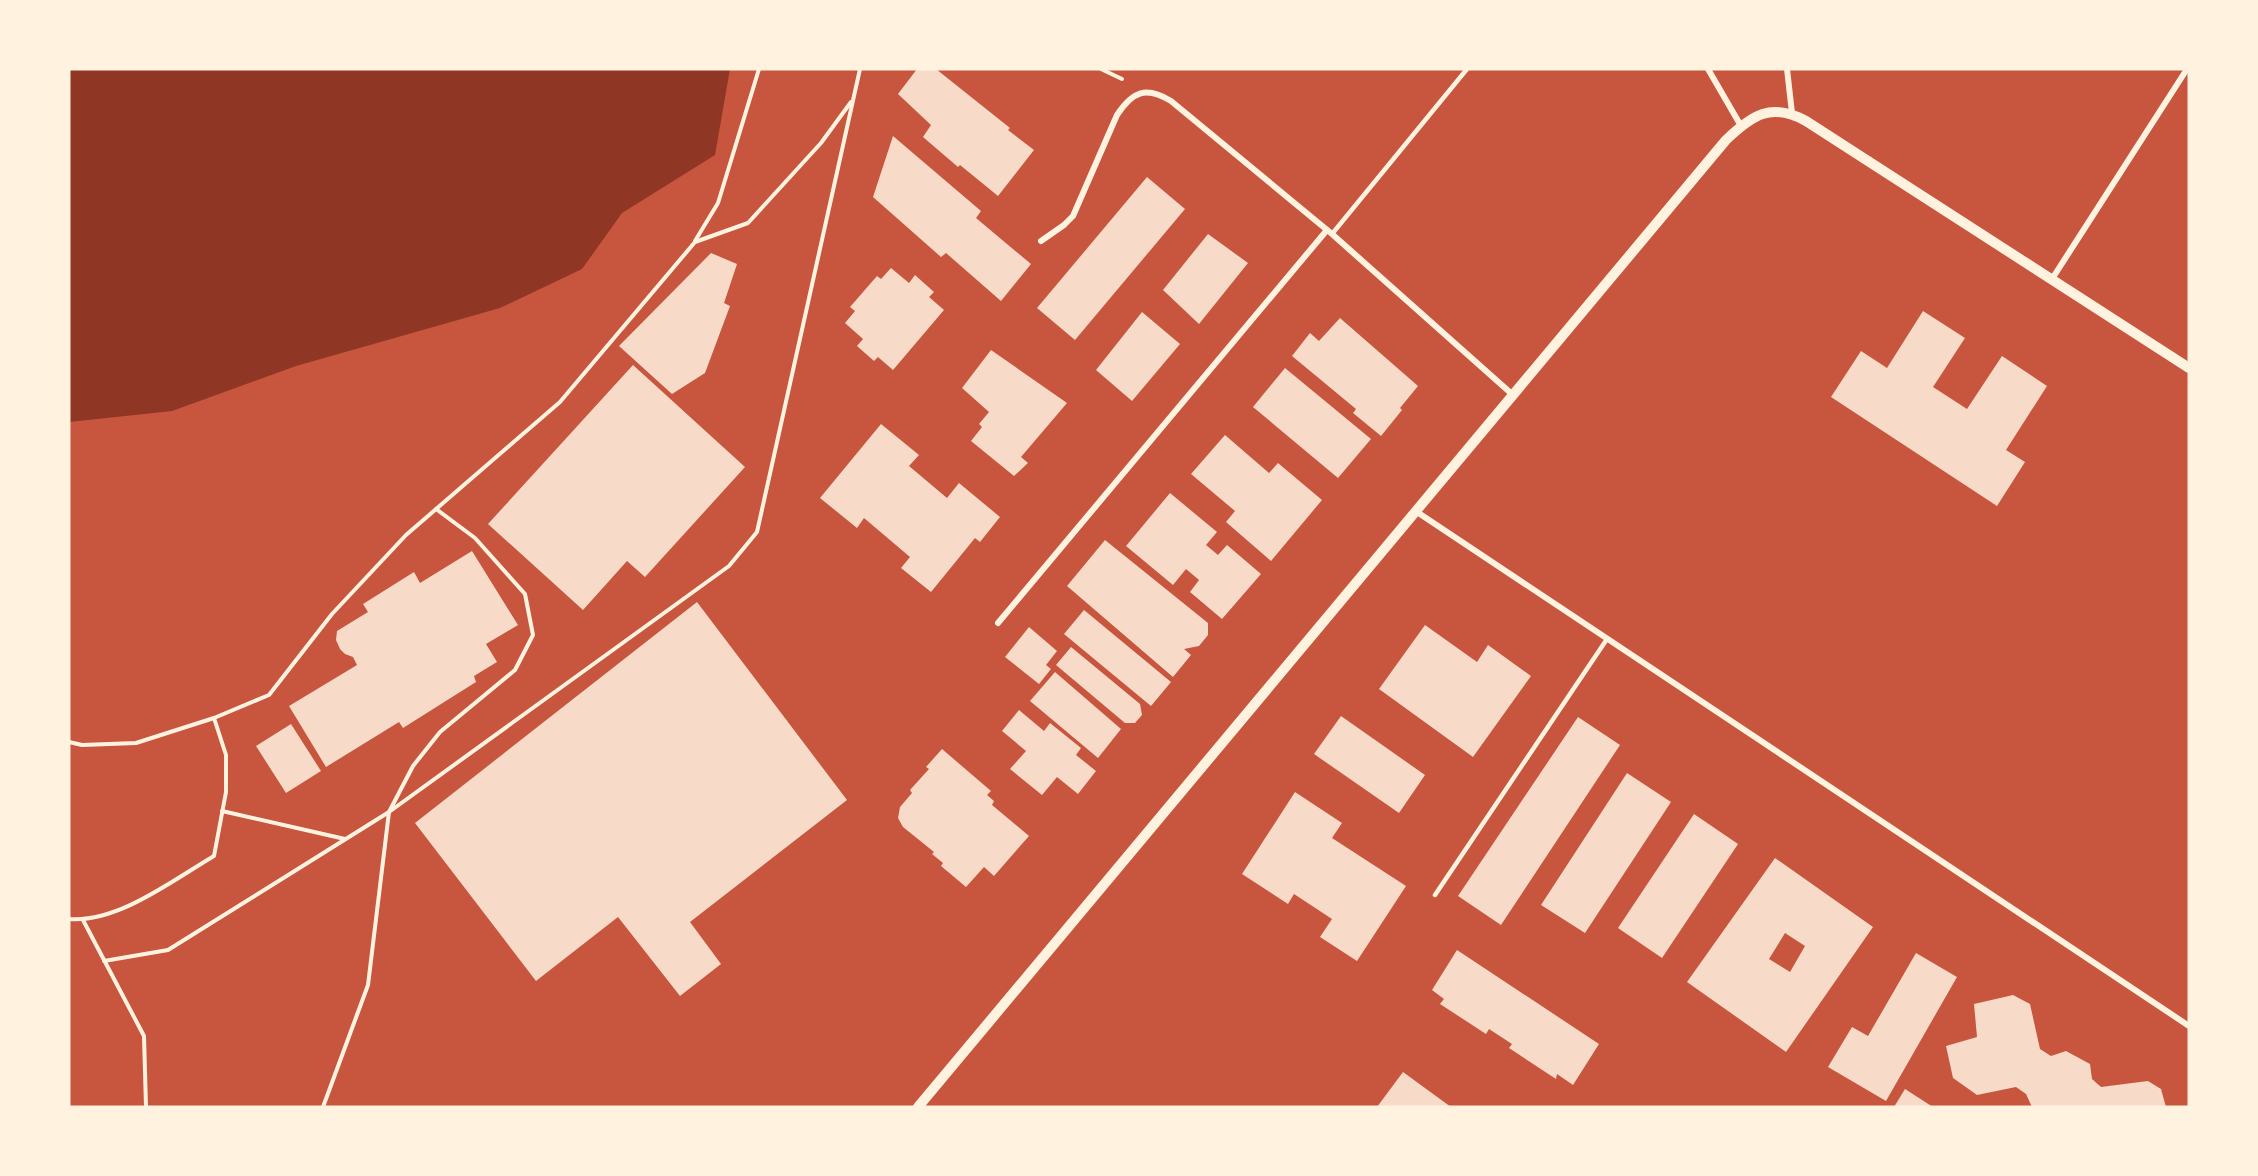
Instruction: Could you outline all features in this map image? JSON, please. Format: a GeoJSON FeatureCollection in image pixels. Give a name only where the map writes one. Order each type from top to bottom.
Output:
{"type":"FeatureCollection","features":[{"type":"Feature","properties":{"kind":"street"},"geometry":{"type":"LineString","coordinates":[[1708,69],[1741,126]]}},
{"type":"Feature","properties":{"kind":"street"},"geometry":{"type":"LineString","coordinates":[[1787,69],[1792,113]]}},
{"type":"Feature","properties":{"kind":"street"},"geometry":{"type":"LineString","coordinates":[[2052,279],[2187,69]]}},
{"type":"Feature","properties":{"kind":"street"},"geometry":{"type":"LineString","coordinates":[[1041,241],[1073,216],[1117,115],[1137,94],[1158,93],[1171,101],[1330,232],[1513,395]]}},
{"type":"Feature","properties":{"kind":"street"},"geometry":{"type":"LineString","coordinates":[[918,1107],[1718,149],[1741,126],[1754,117],[1768,112],[1792,113],[2189,368]]}},
{"type":"Feature","properties":{"kind":"street"},"geometry":{"type":"LineString","coordinates":[[998,623],[1330,232]]}},
{"type":"Feature","properties":{"kind":"street"},"geometry":{"type":"LineString","coordinates":[[1417,512],[2189,1026]]}},
{"type":"Feature","properties":{"kind":"lane"},"geometry":{"type":"LineString","coordinates":[[1330,232],[1467,69]]}},
{"type":"Feature","properties":{"kind":"lane"},"geometry":{"type":"LineString","coordinates":[[1435,895],[1607,639]]}},
{"type":"Feature","properties":{"kind":"path"},"geometry":{"type":"LineString","coordinates":[[69,742],[82,746],[136,743],[214,718],[269,695],[332,614],[406,535],[560,402],[695,242],[718,203],[759,69]]}},
{"type":"Feature","properties":{"kind":"path"},"geometry":{"type":"LineString","coordinates":[[104,961],[168,950],[389,812],[729,566],[757,532],[860,69]]}},
{"type":"Feature","properties":{"kind":"path"},"geometry":{"type":"LineString","coordinates":[[695,242],[748,223],[821,143],[853,99]]}},
{"type":"Feature","properties":{"kind":"path"},"geometry":{"type":"LineString","coordinates":[[323,1107],[368,985],[389,812],[413,766],[440,732],[515,670],[533,635],[525,594],[475,538],[436,509]]}},
{"type":"Feature","properties":{"kind":"path"},"geometry":{"type":"LineString","coordinates":[[69,919],[83,920],[142,900],[214,856],[226,792],[226,755],[214,718]]}},
{"type":"Feature","properties":{"kind":"path"},"geometry":{"type":"LineString","coordinates":[[222,811],[346,839]]}},
{"type":"Feature","properties":{"kind":"path"},"geometry":{"type":"LineString","coordinates":[[83,920],[144,1036],[146,1107]]}},
{"type":"Feature","properties":{"kind":"shaded area"},"geometry":{"type":"Polygon","coordinates":[[[69,69],[730,69],[715,155],[622,213],[582,269],[500,308],[296,366],[172,411],[69,422],[69,69]]]}},
{"type":"Feature","properties":{"kind":"building"},"geometry":{"type":"Polygon","coordinates":[[[917,69],[936,69],[1034,150],[998,196],[960,165],[958,167],[923,137],[931,125],[898,94],[917,69]]]}},
{"type":"Feature","properties":{"kind":"building"},"geometry":{"type":"Polygon","coordinates":[[[893,136],[981,211],[976,218],[1031,264],[1001,301],[946,253],[941,257],[873,197],[893,136]]]}},
{"type":"Feature","properties":{"kind":"building"},"geometry":{"type":"Polygon","coordinates":[[[1147,177],[1185,209],[1075,340],[1037,308],[1147,177]]]}},
{"type":"Feature","properties":{"kind":"building"},"geometry":{"type":"Polygon","coordinates":[[[1208,234],[1248,263],[1199,324],[1163,290],[1208,234]]]}},
{"type":"Feature","properties":{"kind":"building"},"geometry":{"type":"Polygon","coordinates":[[[711,253],[737,264],[724,303],[730,306],[705,373],[672,394],[619,346],[711,253]]]}},
{"type":"Feature","properties":{"kind":"building"},"geometry":{"type":"Polygon","coordinates":[[[891,268],[909,283],[915,275],[934,292],[929,297],[944,310],[893,370],[878,357],[874,361],[857,346],[863,339],[845,323],[855,311],[850,307],[877,276],[881,279],[891,268]]]}},
{"type":"Feature","properties":{"kind":"building"},"geometry":{"type":"Polygon","coordinates":[[[1923,311],[1965,338],[1933,387],[1967,409],[2002,356],[2047,386],[2006,450],[2025,462],[1997,506],[1831,397],[1861,351],[1887,368],[1923,311]]]}},
{"type":"Feature","properties":{"kind":"building"},"geometry":{"type":"Polygon","coordinates":[[[1142,312],[1180,344],[1132,401],[1096,370],[1142,312]]]}},
{"type":"Feature","properties":{"kind":"building"},"geometry":{"type":"Polygon","coordinates":[[[1340,318],[1418,386],[1381,436],[1353,413],[1356,409],[1292,356],[1310,333],[1319,341],[1340,318]]]}},
{"type":"Feature","properties":{"kind":"building"},"geometry":{"type":"Polygon","coordinates":[[[991,350],[1067,403],[1021,457],[1028,463],[1014,476],[971,441],[982,427],[979,424],[989,412],[962,388],[991,350]]]}},
{"type":"Feature","properties":{"kind":"building"},"geometry":{"type":"Polygon","coordinates":[[[633,365],[745,467],[645,577],[627,561],[583,610],[488,524],[633,365]]]}},
{"type":"Feature","properties":{"kind":"building"},"geometry":{"type":"Polygon","coordinates":[[[1285,368],[1371,439],[1338,478],[1253,407],[1285,368]]]}},
{"type":"Feature","properties":{"kind":"building"},"geometry":{"type":"Polygon","coordinates":[[[881,424],[919,455],[909,466],[947,498],[959,483],[1000,517],[980,542],[975,538],[931,592],[901,568],[910,557],[864,518],[857,528],[820,498],[881,424]]]}},
{"type":"Feature","properties":{"kind":"building"},"geometry":{"type":"Polygon","coordinates":[[[1225,435],[1269,473],[1278,463],[1322,500],[1271,561],[1226,522],[1235,511],[1191,474],[1225,435]]]}},
{"type":"Feature","properties":{"kind":"building"},"geometry":{"type":"Polygon","coordinates":[[[1170,493],[1217,532],[1206,545],[1218,555],[1227,545],[1261,574],[1222,619],[1190,592],[1199,580],[1186,569],[1173,585],[1126,546],[1170,493]]]}},
{"type":"Feature","properties":{"kind":"building"},"geometry":{"type":"Polygon","coordinates":[[[1105,540],[1208,623],[1208,635],[1199,646],[1184,649],[1191,655],[1173,677],[1067,586],[1105,540]]]}},
{"type":"Feature","properties":{"kind":"building"},"geometry":{"type":"Polygon","coordinates":[[[472,551],[518,625],[486,644],[497,662],[474,676],[476,682],[403,728],[399,722],[326,767],[289,706],[357,665],[353,657],[340,649],[336,640],[337,631],[368,612],[363,604],[414,572],[420,583],[472,551]]]}},
{"type":"Feature","properties":{"kind":"building"},"geometry":{"type":"Polygon","coordinates":[[[697,602],[847,800],[690,922],[721,964],[680,996],[618,917],[536,981],[415,823],[697,602]]]}},
{"type":"Feature","properties":{"kind":"building"},"geometry":{"type":"Polygon","coordinates":[[[1084,610],[1171,682],[1151,706],[1064,634],[1084,610]]]}},
{"type":"Feature","properties":{"kind":"building"},"geometry":{"type":"Polygon","coordinates":[[[1425,625],[1477,662],[1488,645],[1531,676],[1473,757],[1379,689],[1425,625]]]}},
{"type":"Feature","properties":{"kind":"building"},"geometry":{"type":"Polygon","coordinates":[[[1029,627],[1057,651],[1046,665],[1051,669],[1039,684],[1005,657],[1029,627]]]}},
{"type":"Feature","properties":{"kind":"building"},"geometry":{"type":"Polygon","coordinates":[[[1071,647],[1140,704],[1142,715],[1135,723],[1125,723],[1056,665],[1071,647]]]}},
{"type":"Feature","properties":{"kind":"building"},"geometry":{"type":"Polygon","coordinates":[[[1055,672],[1121,729],[1098,758],[1030,701],[1055,672]]]}},
{"type":"Feature","properties":{"kind":"building"},"geometry":{"type":"Polygon","coordinates":[[[1019,710],[1044,731],[1050,723],[1081,748],[1076,755],[1096,771],[1078,794],[1057,777],[1042,795],[1010,769],[1026,751],[1002,731],[1019,710]]]}},
{"type":"Feature","properties":{"kind":"building"},"geometry":{"type":"Polygon","coordinates":[[[1341,716],[1425,775],[1399,813],[1314,754],[1341,716]]]}},
{"type":"Feature","properties":{"kind":"building"},"geometry":{"type":"Polygon","coordinates":[[[1578,717],[1620,745],[1501,925],[1458,896],[1578,717]]]}},
{"type":"Feature","properties":{"kind":"building"},"geometry":{"type":"Polygon","coordinates":[[[291,724],[321,771],[286,793],[256,746],[291,724]]]}},
{"type":"Feature","properties":{"kind":"building"},"geometry":{"type":"Polygon","coordinates":[[[942,749],[991,791],[987,795],[994,801],[992,805],[1029,836],[994,876],[984,867],[966,887],[941,866],[943,863],[932,854],[934,852],[903,827],[898,818],[900,807],[912,793],[910,790],[929,769],[926,767],[942,749]]]}},
{"type":"Feature","properties":{"kind":"building"},"geometry":{"type":"Polygon","coordinates":[[[1627,773],[1671,802],[1585,933],[1541,905],[1627,773]]]}},
{"type":"Feature","properties":{"kind":"building"},"geometry":{"type":"Polygon","coordinates":[[[1295,792],[1342,823],[1332,838],[1406,886],[1357,961],[1320,937],[1332,919],[1294,894],[1288,904],[1242,874],[1295,792]]]}},
{"type":"Feature","properties":{"kind":"building"},"geometry":{"type":"Polygon","coordinates":[[[1694,814],[1738,844],[1662,958],[1618,928],[1694,814]]]}},
{"type":"Feature","properties":{"kind":"building"},"geometry":{"type":"Polygon","coordinates":[[[1775,858],[1873,927],[1786,1052],[1687,982],[1775,858]],[[1785,933],[1769,959],[1790,972],[1805,946],[1785,933]]]}},
{"type":"Feature","properties":{"kind":"building"},"geometry":{"type":"Polygon","coordinates":[[[1457,950],[1599,1044],[1573,1085],[1557,1074],[1556,1079],[1509,1048],[1512,1044],[1489,1029],[1486,1034],[1440,1004],[1444,999],[1432,990],[1457,950]]]}},
{"type":"Feature","properties":{"kind":"building"},"geometry":{"type":"Polygon","coordinates":[[[1916,953],[1957,977],[1886,1101],[1828,1067],[1852,1027],[1868,1036],[1916,953]]]}},
{"type":"Feature","properties":{"kind":"building"},"geometry":{"type":"Polygon","coordinates":[[[2013,995],[2030,1004],[2040,1049],[2051,1056],[2066,1051],[2090,1064],[2092,1079],[2101,1087],[2148,1081],[2161,1089],[2166,1107],[2032,1107],[2026,1094],[2016,1087],[1977,1095],[1953,1078],[1946,1046],[1977,1037],[1974,1004],[2013,995]]]}},
{"type":"Feature","properties":{"kind":"building"},"geometry":{"type":"Polygon","coordinates":[[[1403,1072],[1451,1107],[1377,1107],[1403,1072]]]}},
{"type":"Feature","properties":{"kind":"building"},"geometry":{"type":"Polygon","coordinates":[[[1905,1089],[1933,1107],[1894,1107],[1905,1089]]]}}]}
